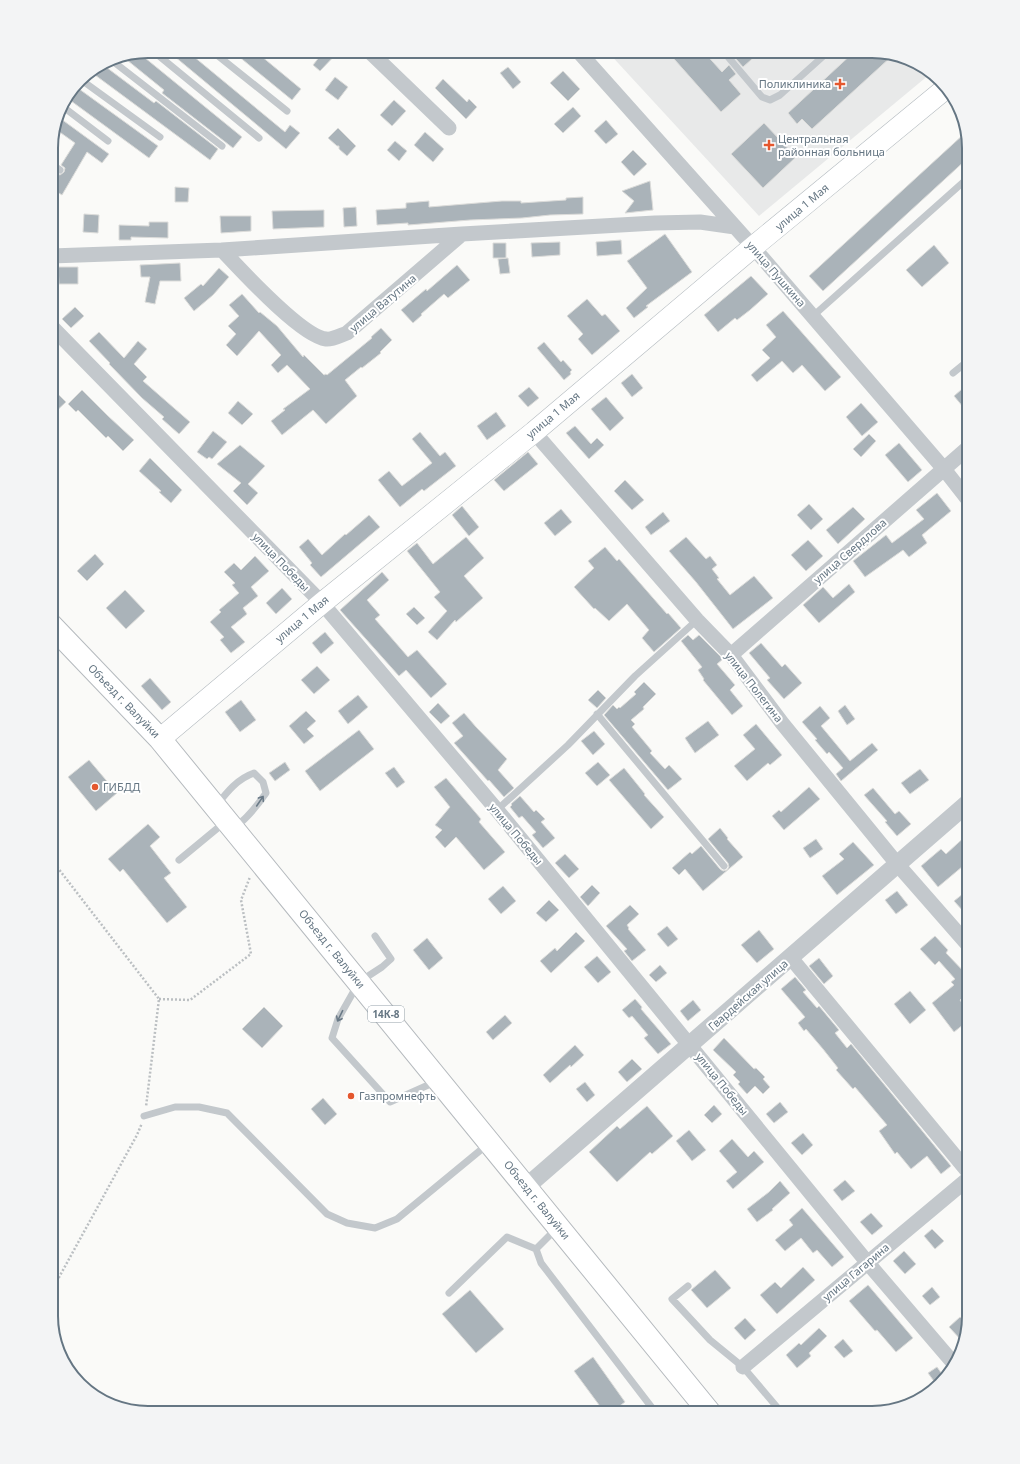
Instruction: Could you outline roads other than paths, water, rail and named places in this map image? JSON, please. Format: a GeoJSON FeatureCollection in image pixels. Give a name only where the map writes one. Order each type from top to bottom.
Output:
{"type":"FeatureCollection","features":[{"type":"Feature","properties":{"kind":"main road","name":"улица 1 Мая"},"geometry":{"type":"LineString","coordinates":[[160,739],[322,603],[534,432],[753,247],[941,91]]}},
{"type":"Feature","properties":{"kind":"main road","name":"Объезд г. Валуйки"},"geometry":{"type":"LineString","coordinates":[[58,632],[160,739],[704,1406]]}},
{"type":"Feature","properties":{"kind":"street"},"geometry":{"type":"LineString","coordinates":[[375,58],[449,128]]}},
{"type":"Feature","properties":{"kind":"street","name":"улица Пушкина"},"geometry":{"type":"LineString","coordinates":[[584,58],[753,247],[944,469],[962,492]]}},
{"type":"Feature","properties":{"kind":"street"},"geometry":{"type":"LineString","coordinates":[[58,256],[222,250],[655,223],[700,222],[735,227]]}},
{"type":"Feature","properties":{"kind":"street","name":"улица Ватутина"},"geometry":{"type":"LineString","coordinates":[[222,250],[284,312],[314,335],[327,340],[347,333],[462,234]]}},
{"type":"Feature","properties":{"kind":"street","name":"улица Победы"},"geometry":{"type":"LineString","coordinates":[[58,333],[322,603],[497,810],[867,1262],[951,1360]]}},
{"type":"Feature","properties":{"kind":"street","name":"улица Полегина"},"geometry":{"type":"LineString","coordinates":[[534,432],[697,620],[731,655],[782,723],[898,865],[962,938]]}},
{"type":"Feature","properties":{"kind":"street","name":"улица Свердлова"},"geometry":{"type":"LineString","coordinates":[[731,655],[962,453]]}},
{"type":"Feature","properties":{"kind":"street","name":"Гвардейская улица"},"geometry":{"type":"LineString","coordinates":[[526,1187],[962,808]]}},
{"type":"Feature","properties":{"kind":"street"},"geometry":{"type":"LineString","coordinates":[[791,958],[962,1165]]}},
{"type":"Feature","properties":{"kind":"street","name":"улица Гагарина"},"geometry":{"type":"LineString","coordinates":[[744,1367],[867,1262],[962,1184]]}},
{"type":"Feature","properties":{"kind":"lane"},"geometry":{"type":"LineString","coordinates":[[162,58],[259,138]]}},
{"type":"Feature","properties":{"kind":"lane"},"geometry":{"type":"LineString","coordinates":[[221,58],[287,111]]}},
{"type":"Feature","properties":{"kind":"lane"},"geometry":{"type":"LineString","coordinates":[[729,58],[762,97],[770,100],[780,95],[821,58]]}},
{"type":"Feature","properties":{"kind":"lane"},"geometry":{"type":"LineString","coordinates":[[117,64],[222,146]]}},
{"type":"Feature","properties":{"kind":"lane"},"geometry":{"type":"LineString","coordinates":[[85,83],[160,137]]}},
{"type":"Feature","properties":{"kind":"lane"},"geometry":{"type":"LineString","coordinates":[[67,110],[108,141]]}},
{"type":"Feature","properties":{"kind":"lane"},"geometry":{"type":"LineString","coordinates":[[813,316],[962,183]]}},
{"type":"Feature","properties":{"kind":"lane"},"geometry":{"type":"LineString","coordinates":[[953,373],[962,366]]}},
{"type":"Feature","properties":{"kind":"lane"},"geometry":{"type":"LineString","coordinates":[[497,810],[568,745],[635,676],[697,620]]}},
{"type":"Feature","properties":{"kind":"lane"},"geometry":{"type":"LineString","coordinates":[[597,714],[724,866]]}},
{"type":"Feature","properties":{"kind":"lane"},"geometry":{"type":"LineString","coordinates":[[179,860],[225,819],[231,787],[245,776],[254,773],[262,782],[266,793],[256,808],[243,821],[225,819]]}},
{"type":"Feature","properties":{"kind":"lane"},"geometry":{"type":"LineString","coordinates":[[375,936],[391,959],[382,967],[359,982],[338,1019],[332,1038],[390,1102],[439,1080]]}},
{"type":"Feature","properties":{"kind":"lane"},"geometry":{"type":"LineString","coordinates":[[144,1116],[175,1107],[200,1107],[227,1113],[327,1214],[347,1224],[375,1228],[397,1219],[490,1142]]}},
{"type":"Feature","properties":{"kind":"lane"},"geometry":{"type":"LineString","coordinates":[[536,1249],[558,1226]]}},
{"type":"Feature","properties":{"kind":"lane"},"geometry":{"type":"LineString","coordinates":[[449,1293],[507,1237],[536,1249],[541,1263],[651,1406]]}},
{"type":"Feature","properties":{"kind":"lane"},"geometry":{"type":"LineString","coordinates":[[688,1286],[672,1300],[710,1340],[744,1367],[776,1406]]}},
{"type":"Feature","properties":{"kind":"place","name":"Поликлиника"},"geometry":{"type":"Point","coordinates":[840,84]}},
{"type":"Feature","properties":{"kind":"place","name":"Центральная районная больница"},"geometry":{"type":"Point","coordinates":[769,145]}},
{"type":"Feature","properties":{"kind":"place","name":"ГИБДД"},"geometry":{"type":"Point","coordinates":[95,787]}},
{"type":"Feature","properties":{"kind":"place","name":"Газпромнефть"},"geometry":{"type":"Point","coordinates":[351,1096]}}]}
